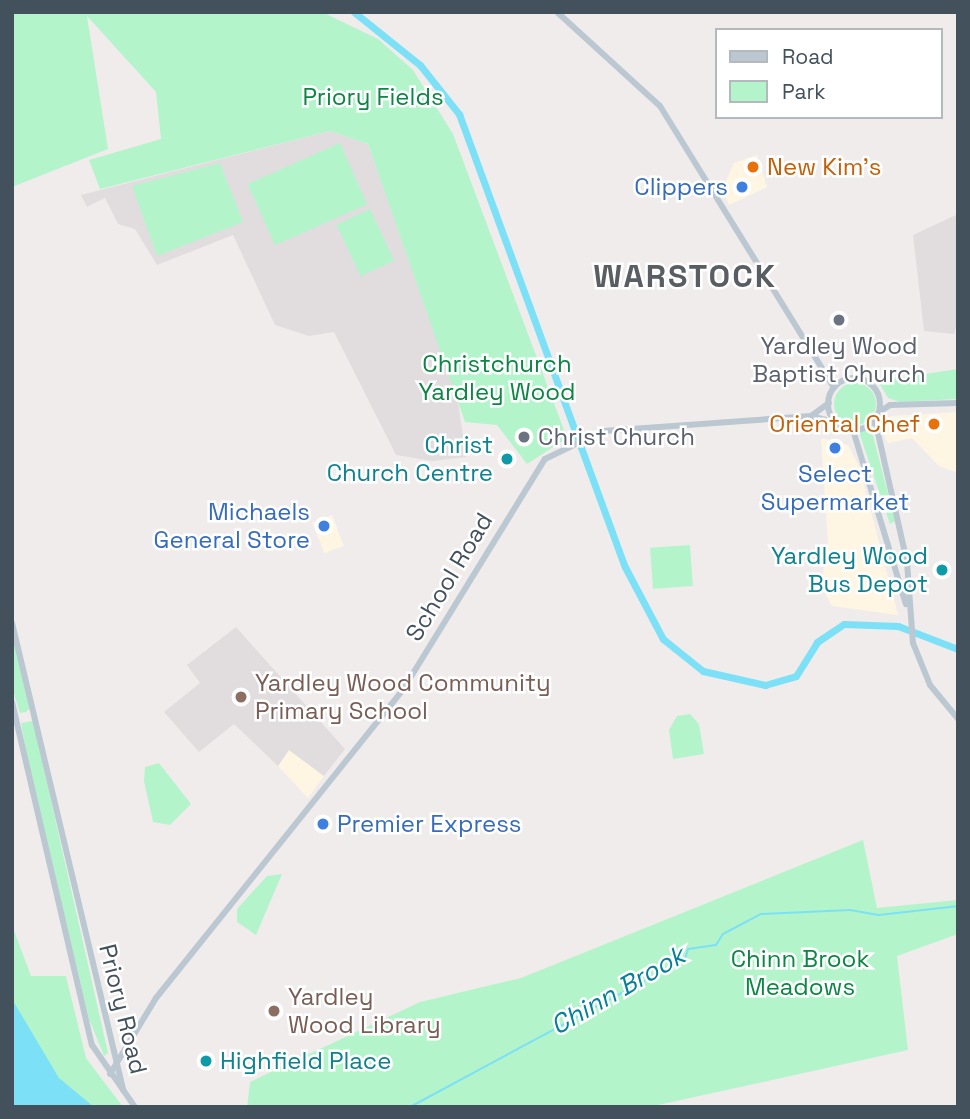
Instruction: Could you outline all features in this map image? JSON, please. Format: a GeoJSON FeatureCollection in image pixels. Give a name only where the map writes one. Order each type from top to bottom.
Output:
{"type":"FeatureCollection","features":[{"type":"Feature","properties":{"kind":"street"},"geometry":{"type":"LineString","coordinates":[[557,12],[660,106],[829,375],[834,388]]}},
{"type":"Feature","properties":{"kind":"street"},"geometry":{"type":"LineString","coordinates":[[829,375],[867,382],[880,399],[890,405]]}},
{"type":"Feature","properties":{"kind":"street"},"geometry":{"type":"LineString","coordinates":[[811,416],[829,403],[834,388],[845,380]]}},
{"type":"Feature","properties":{"kind":"street"},"geometry":{"type":"LineString","coordinates":[[829,403],[836,423],[853,430],[875,420],[880,399]]}},
{"type":"Feature","properties":{"kind":"street"},"geometry":{"type":"LineString","coordinates":[[879,412],[890,405],[958,403]]}},
{"type":"Feature","properties":{"kind":"street","name":"School Road"},"geometry":{"type":"LineString","coordinates":[[110,1074],[118,1065],[156,998],[404,688],[535,473],[567,444],[592,434],[811,416],[836,423]]}},
{"type":"Feature","properties":{"kind":"street"},"geometry":{"type":"LineString","coordinates":[[875,420],[907,562],[908,611]]}},
{"type":"Feature","properties":{"kind":"street"},"geometry":{"type":"LineString","coordinates":[[853,430],[908,611],[913,641],[924,675],[958,719]]}},
{"type":"Feature","properties":{"kind":"street"},"geometry":{"type":"LineString","coordinates":[[883,530],[900,525]]}},
{"type":"Feature","properties":{"kind":"street"},"geometry":{"type":"LineString","coordinates":[[893,564],[907,562]]}},
{"type":"Feature","properties":{"kind":"street","name":"Priory Road"},"geometry":{"type":"LineString","coordinates":[[12,623],[124,1090]]}},
{"type":"Feature","properties":{"kind":"street","name":"Priory Road"},"geometry":{"type":"LineString","coordinates":[[12,702],[92,1045],[110,1074],[124,1090]]}},
{"type":"Feature","properties":{"kind":"street"},"geometry":{"type":"LineString","coordinates":[[124,1090],[135,1107]]}},
{"type":"Feature","properties":{"kind":"shaded area"},"geometry":{"type":"Polygon","coordinates":[[[330,131],[368,144],[457,395],[466,457],[432,461],[396,455],[334,332],[309,336],[275,325],[233,235],[157,265],[135,229],[118,224],[105,198],[87,207],[81,195],[330,131]]]}},
{"type":"Feature","properties":{"kind":"shaded area"},"geometry":{"type":"Polygon","coordinates":[[[757,155],[767,187],[729,205],[722,190],[734,163],[757,155]]]}},
{"type":"Feature","properties":{"kind":"shaded area"},"geometry":{"type":"Polygon","coordinates":[[[958,214],[958,322],[954,334],[924,331],[913,235],[958,214]]]}},
{"type":"Feature","properties":{"kind":"shaded area"},"geometry":{"type":"Polygon","coordinates":[[[958,412],[958,473],[939,466],[912,438],[888,443],[881,429],[891,416],[958,412]]]}},
{"type":"Feature","properties":{"kind":"shaded area"},"geometry":{"type":"Polygon","coordinates":[[[821,438],[848,445],[859,466],[898,615],[832,606],[821,586],[828,544],[821,438]]]}},
{"type":"Feature","properties":{"kind":"shaded area"},"geometry":{"type":"Polygon","coordinates":[[[332,515],[344,546],[324,553],[312,523],[332,515]]]}},
{"type":"Feature","properties":{"kind":"shaded area","name":"Yardley Wood Community Primary School"},"geometry":{"type":"Polygon","coordinates":[[[236,627],[345,749],[324,776],[289,750],[278,766],[234,724],[199,752],[164,712],[200,683],[187,665],[236,627]]]}},
{"type":"Feature","properties":{"kind":"shaded area"},"geometry":{"type":"Polygon","coordinates":[[[289,750],[324,776],[308,798],[278,766],[289,750]]]}},
{"type":"Feature","properties":{"kind":"green space"},"geometry":{"type":"Polygon","coordinates":[[[12,12],[322,12],[378,39],[413,70],[453,134],[567,438],[527,464],[497,425],[465,422],[368,144],[330,131],[100,189],[89,160],[161,139],[156,92],[87,16],[108,149],[12,187],[12,12]]]}},
{"type":"Feature","properties":{"kind":"green space"},"geometry":{"type":"Polygon","coordinates":[[[340,143],[367,204],[275,245],[248,184],[340,143]]]}},
{"type":"Feature","properties":{"kind":"green space"},"geometry":{"type":"Polygon","coordinates":[[[220,163],[243,222],[157,256],[132,186],[220,163]]]}},
{"type":"Feature","properties":{"kind":"green space"},"geometry":{"type":"Polygon","coordinates":[[[370,209],[394,261],[361,276],[336,225],[370,209]]]}},
{"type":"Feature","properties":{"kind":"green space"},"geometry":{"type":"Polygon","coordinates":[[[958,369],[958,399],[900,402],[888,398],[878,381],[958,369]]]}},
{"type":"Feature","properties":{"kind":"green space"},"geometry":{"type":"Polygon","coordinates":[[[855,383],[870,389],[876,404],[870,419],[855,425],[840,419],[834,404],[840,389],[855,383]]]}},
{"type":"Feature","properties":{"kind":"green space"},"geometry":{"type":"Polygon","coordinates":[[[871,428],[895,521],[890,524],[859,432],[871,428]]]}},
{"type":"Feature","properties":{"kind":"green space"},"geometry":{"type":"Polygon","coordinates":[[[690,545],[693,586],[653,589],[650,548],[690,545]]]}},
{"type":"Feature","properties":{"kind":"green space"},"geometry":{"type":"Polygon","coordinates":[[[12,632],[30,708],[20,713],[12,688],[12,632]]]}},
{"type":"Feature","properties":{"kind":"green space"},"geometry":{"type":"Polygon","coordinates":[[[690,714],[699,724],[704,754],[673,759],[669,730],[677,716],[690,714]]]}},
{"type":"Feature","properties":{"kind":"green space"},"geometry":{"type":"Polygon","coordinates":[[[33,721],[108,1053],[104,1056],[89,1019],[28,762],[21,723],[33,721]]]}},
{"type":"Feature","properties":{"kind":"green space"},"geometry":{"type":"Polygon","coordinates":[[[159,763],[191,804],[170,825],[153,822],[144,781],[145,767],[159,763]]]}},
{"type":"Feature","properties":{"kind":"green space","name":"Chinn Brook Meadows"},"geometry":{"type":"Polygon","coordinates":[[[863,840],[877,908],[958,900],[958,934],[897,956],[908,1050],[649,1107],[247,1107],[250,1082],[420,1002],[521,978],[863,840]]]}},
{"type":"Feature","properties":{"kind":"green space"},"geometry":{"type":"Polygon","coordinates":[[[282,874],[256,935],[237,922],[237,909],[267,876],[282,874]]]}},
{"type":"Feature","properties":{"kind":"green space"},"geometry":{"type":"Polygon","coordinates":[[[12,925],[31,976],[66,976],[86,1058],[123,1107],[12,1107],[12,925]]]}},
{"type":"Feature","properties":{"kind":"water"},"geometry":{"type":"Polygon","coordinates":[[[12,999],[59,1078],[94,1107],[12,1107],[12,999]]]}},
{"type":"Feature","properties":{"kind":"waterway"},"geometry":{"type":"LineString","coordinates":[[354,12],[420,65],[459,114],[625,567],[663,639],[703,671],[765,685],[796,676],[817,642],[844,624],[898,626],[958,649]]}},
{"type":"Feature","properties":{"kind":"waterway","name":"Chinn Brook"},"geometry":{"type":"LineString","coordinates":[[410,1107],[685,959],[688,949],[716,945],[723,934],[761,914],[850,910],[879,915],[958,906]]}},
{"type":"Feature","properties":{"kind":"place","name":"New Kim's"},"geometry":{"type":"Point","coordinates":[753,167]}},
{"type":"Feature","properties":{"kind":"place","name":"Clippers"},"geometry":{"type":"Point","coordinates":[742,187]}},
{"type":"Feature","properties":{"kind":"place","name":"Yardley Wood Baptist Church"},"geometry":{"type":"Point","coordinates":[839,320]}},
{"type":"Feature","properties":{"kind":"place","name":"Oriental Chef"},"geometry":{"type":"Point","coordinates":[934,424]}},
{"type":"Feature","properties":{"kind":"place","name":"Christ Church"},"geometry":{"type":"Point","coordinates":[524,437]}},
{"type":"Feature","properties":{"kind":"place","name":"Select Supermarket"},"geometry":{"type":"Point","coordinates":[835,448]}},
{"type":"Feature","properties":{"kind":"place","name":"Christ Church Centre"},"geometry":{"type":"Point","coordinates":[507,459]}},
{"type":"Feature","properties":{"kind":"place","name":"Michaels General Store"},"geometry":{"type":"Point","coordinates":[324,526]}},
{"type":"Feature","properties":{"kind":"place","name":"Yardley Wood Bus Depot"},"geometry":{"type":"Point","coordinates":[942,570]}},
{"type":"Feature","properties":{"kind":"place","name":"Yardley Wood Community Primary School"},"geometry":{"type":"Point","coordinates":[241,697]}},
{"type":"Feature","properties":{"kind":"place","name":"Premier Express"},"geometry":{"type":"Point","coordinates":[323,824]}},
{"type":"Feature","properties":{"kind":"place","name":"Yardley Wood Library"},"geometry":{"type":"Point","coordinates":[274,1011]}},
{"type":"Feature","properties":{"kind":"place","name":"Highfield Place"},"geometry":{"type":"Point","coordinates":[206,1061]}},
{"type":"Feature","properties":{"kind":"district","name":"WARSTOCK"},"geometry":{"type":"Point","coordinates":[685,276]}},
{"type":"Feature","properties":{"kind":"park label","name":"Priory Fields"},"geometry":{"type":"Point","coordinates":[373,97]}},
{"type":"Feature","properties":{"kind":"park label","name":"Christchurch Yardley Wood"},"geometry":{"type":"Point","coordinates":[497,378]}}]}
